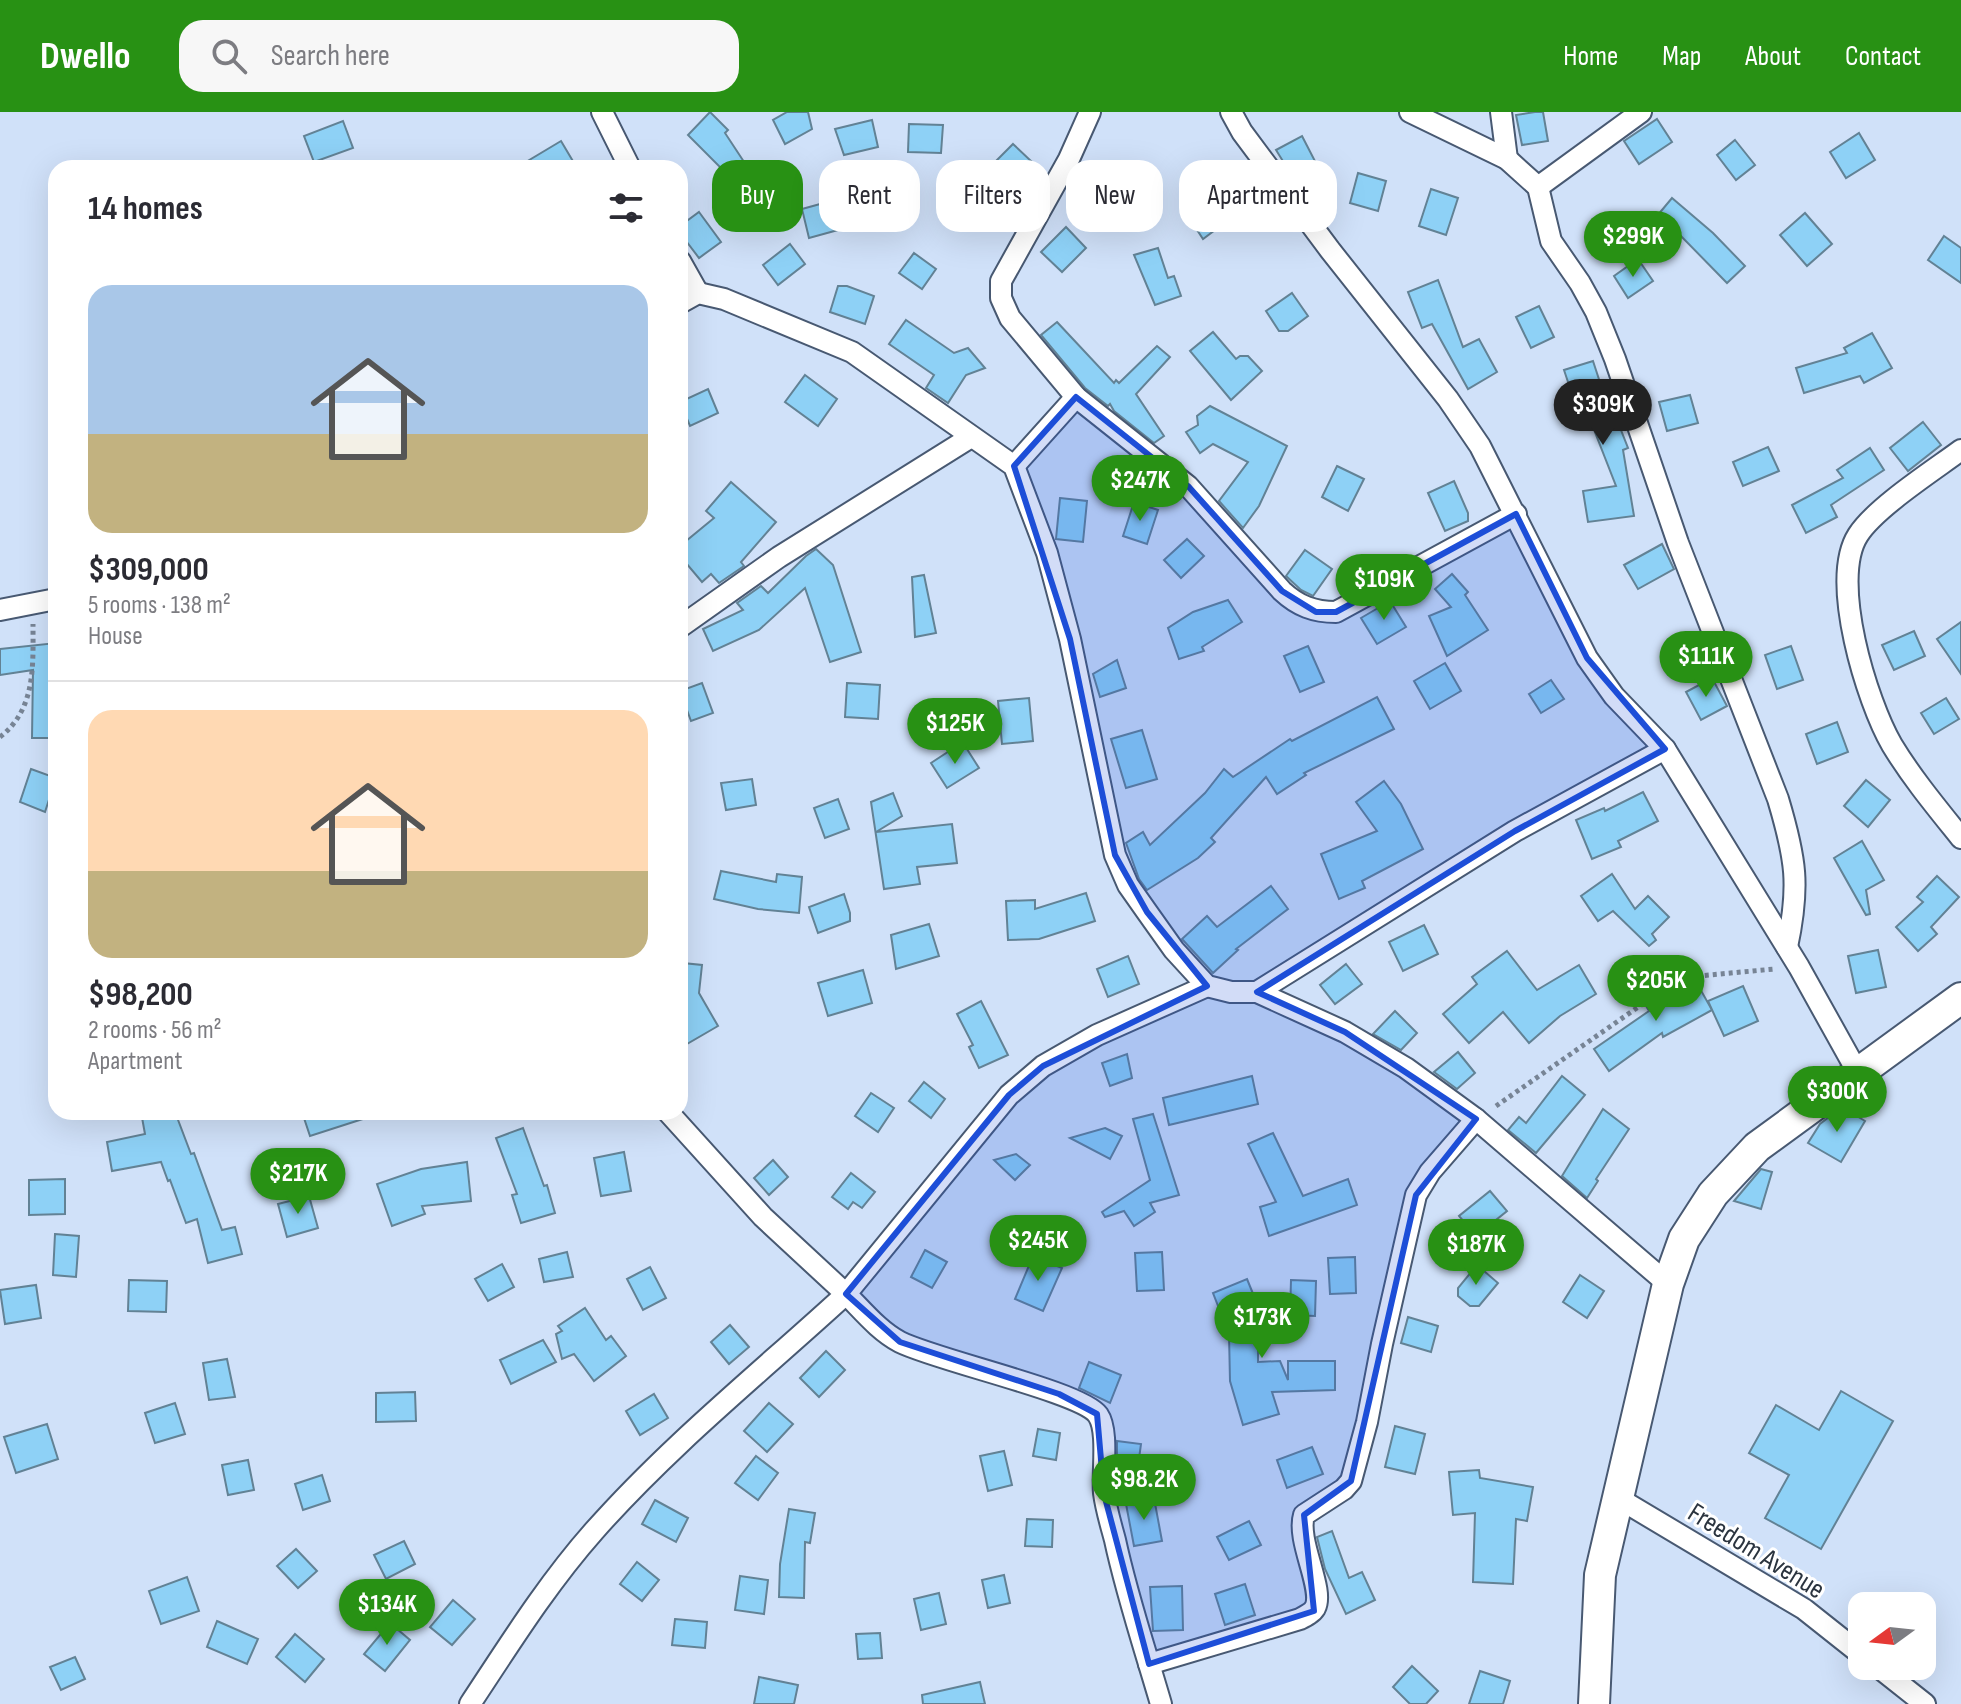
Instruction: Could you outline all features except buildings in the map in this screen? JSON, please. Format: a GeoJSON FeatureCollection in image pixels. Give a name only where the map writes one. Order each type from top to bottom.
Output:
{"type":"FeatureCollection","features":[{"type":"Feature","properties":{"kind":"street"},"geometry":{"type":"LineString","coordinates":[[602,112],[626,160]]}},
{"type":"Feature","properties":{"kind":"street"},"geometry":{"type":"LineString","coordinates":[[1090,112],[1069,159],[1001,281],[1001,298],[1010,318],[1076,397],[1188,486],[1291,600],[1316,612],[1336,612],[1516,514]]}},
{"type":"Feature","properties":{"kind":"street"},"geometry":{"type":"LineString","coordinates":[[1231,112],[1242,132],[1330,250],[1448,399],[1480,446],[1587,658],[1614,696],[1665,749],[1799,967],[1858,1073]]}},
{"type":"Feature","properties":{"kind":"street"},"geometry":{"type":"LineString","coordinates":[[1410,112],[1507,159],[1538,187],[1551,241],[1596,312],[1678,543],[1778,799],[1789,836],[1796,884],[1795,908],[1787,947]]}},
{"type":"Feature","properties":{"kind":"street"},"geometry":{"type":"LineString","coordinates":[[1501,112],[1507,159]]}},
{"type":"Feature","properties":{"kind":"street"},"geometry":{"type":"LineString","coordinates":[[1538,187],[1641,112]]}},
{"type":"Feature","properties":{"kind":"street"},"geometry":{"type":"LineString","coordinates":[[689,298],[724,299],[852,352],[1014,466],[1047,553],[1070,639],[1115,855],[1128,885],[1174,950],[1207,986],[1231,992],[1257,992],[1345,1032],[1406,1068],[1476,1119],[1668,1284]]}},
{"type":"Feature","properties":{"kind":"street"},"geometry":{"type":"LineString","coordinates":[[1014,466],[1076,397]]}},
{"type":"Feature","properties":{"kind":"street"},"geometry":{"type":"LineString","coordinates":[[688,621],[779,557],[971,437]]}},
{"type":"Feature","properties":{"kind":"street"},"geometry":{"type":"LineString","coordinates":[[1961,450],[1871,520],[1858,535],[1846,574],[1848,601],[1860,659],[1881,722],[1892,745],[1961,838]]}},
{"type":"Feature","properties":{"kind":"street"},"geometry":{"type":"LineString","coordinates":[[0,610],[48,600]]}},
{"type":"Feature","properties":{"kind":"street"},"geometry":{"type":"LineString","coordinates":[[1257,992],[1515,831],[1665,749]]}},
{"type":"Feature","properties":{"kind":"street"},"geometry":{"type":"LineString","coordinates":[[470,1704],[538,1602],[593,1532],[677,1444],[846,1294],[1009,1095],[1043,1066],[1097,1035],[1207,986]]}},
{"type":"Feature","properties":{"kind":"street"},"geometry":{"type":"LineString","coordinates":[[1594,1704],[1600,1575],[1668,1284],[1684,1239],[1720,1186],[1757,1147],[1961,998]]}},
{"type":"Feature","properties":{"kind":"street"},"geometry":{"type":"LineString","coordinates":[[1149,1664],[1300,1619],[1314,1611],[1317,1600],[1303,1533],[1304,1515],[1351,1481],[1367,1422],[1416,1195],[1430,1172],[1476,1119]]}},
{"type":"Feature","properties":{"kind":"street"},"geometry":{"type":"LineString","coordinates":[[675,1120],[763,1217],[882,1331],[900,1342],[1087,1404],[1097,1414],[1103,1425],[1104,1494],[1128,1600],[1161,1704]]}},
{"type":"Feature","properties":{"kind":"street","name":"Freedom Avenue"},"geometry":{"type":"LineString","coordinates":[[1618,1498],[1804,1609],[1848,1644]]}},
{"type":"Feature","properties":{"kind":"street"},"geometry":{"type":"LineString","coordinates":[[1895,1680],[1925,1704]]}},
{"type":"Feature","properties":{"kind":"path"},"geometry":{"type":"LineString","coordinates":[[0,737],[9,730],[23,709],[33,679],[33,603]]}},
{"type":"Feature","properties":{"kind":"path"},"geometry":{"type":"LineString","coordinates":[[1476,1119],[1667,987],[1699,976],[1799,967]]}},
{"type":"Feature","properties":{"kind":"highlighted area"},"geometry":{"type":"Polygon","coordinates":[[[1076,397],[1188,486],[1282,591],[1316,612],[1336,612],[1516,514],[1587,658],[1665,749],[1515,831],[1257,992],[1345,1032],[1476,1119],[1416,1195],[1351,1481],[1304,1515],[1314,1611],[1149,1664],[1104,1494],[1097,1414],[1059,1394],[900,1342],[846,1294],[1009,1095],[1043,1066],[1207,986],[1147,912],[1115,855],[1070,639],[1014,466],[1076,397]]]}}]}
